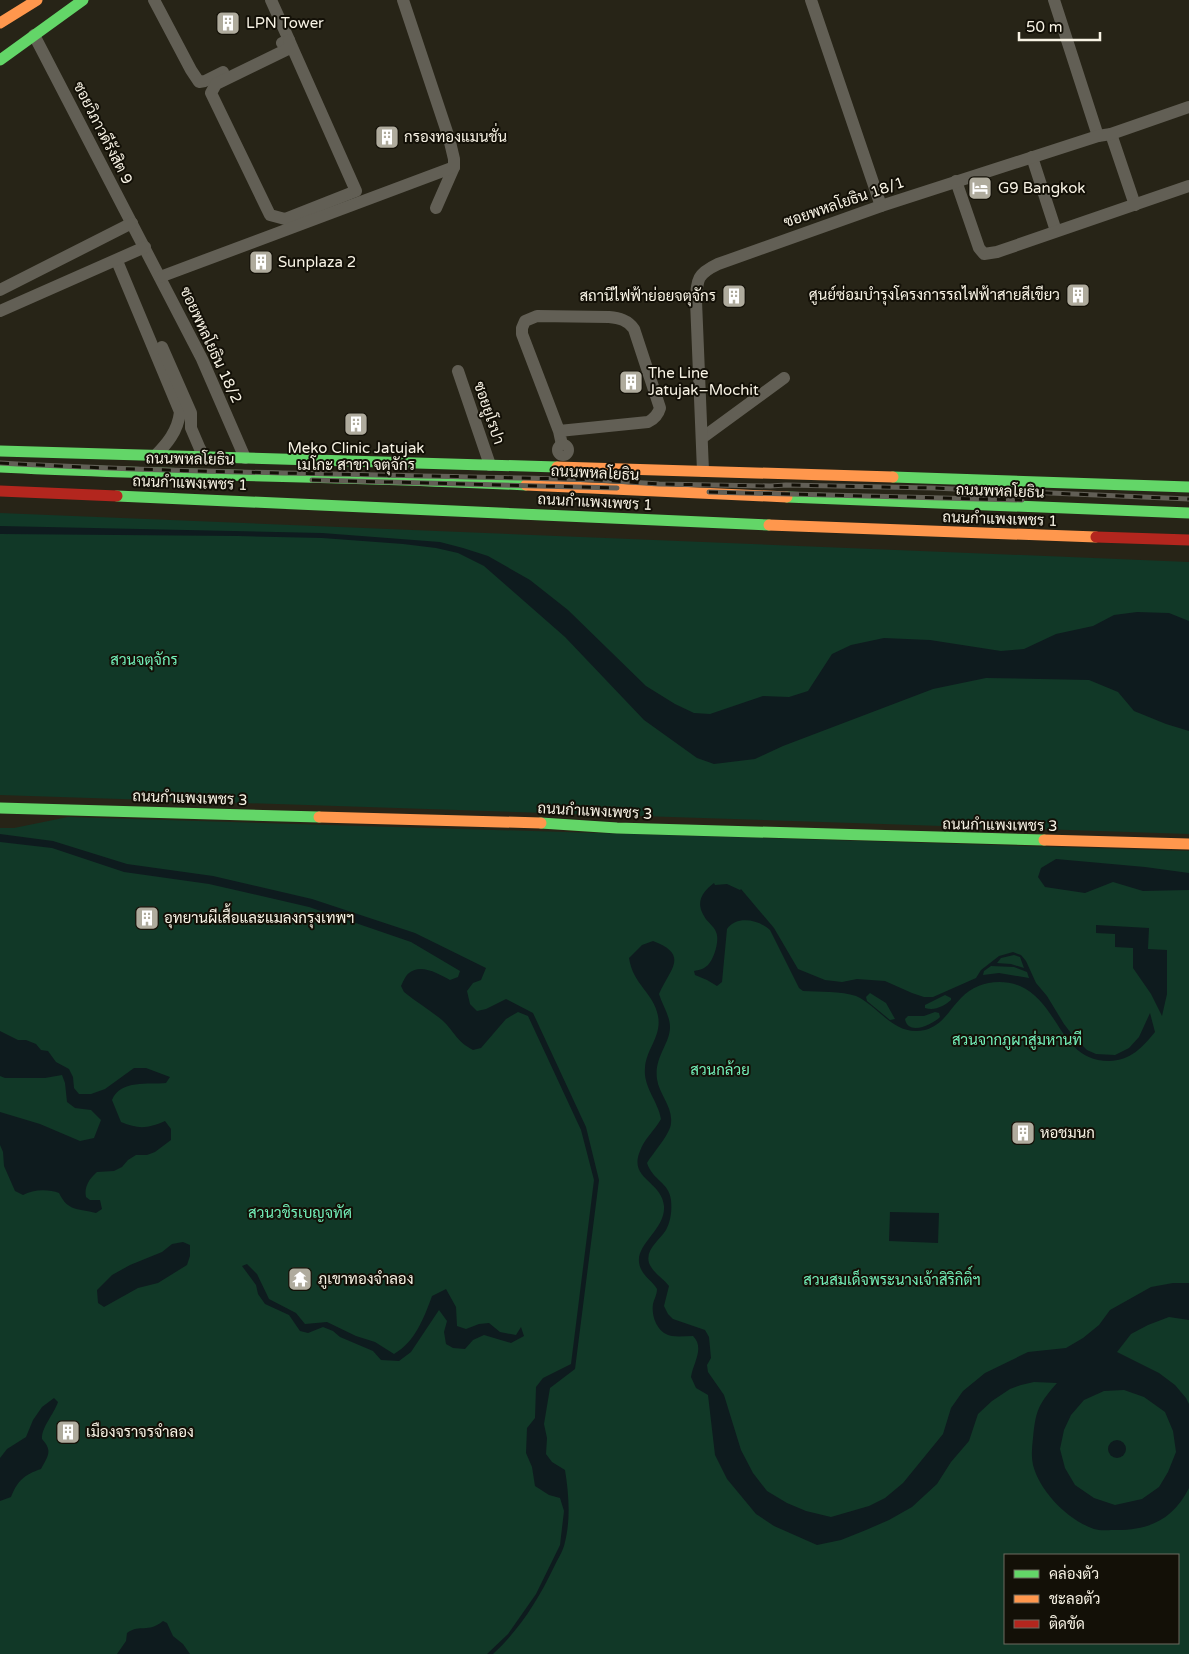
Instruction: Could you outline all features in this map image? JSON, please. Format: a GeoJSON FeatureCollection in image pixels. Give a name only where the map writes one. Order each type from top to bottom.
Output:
{"type":"FeatureCollection","features":[{"type":"Feature","properties":{"kind":"main road"},"geometry":{"type":"LineString","coordinates":[[2,20],[19,0]]}},
{"type":"Feature","properties":{"kind":"main road"},"geometry":{"type":"LineString","coordinates":[[2,20],[37,0]]}},
{"type":"Feature","properties":{"kind":"main road"},"geometry":{"type":"LineString","coordinates":[[0,60],[83,0]]}},
{"type":"Feature","properties":{"kind":"main road","name":"ถนนพหลโยธิน"},"geometry":{"type":"LineString","coordinates":[[3,451],[490,465],[563,456],[703,471],[1189,487]]}},
{"type":"Feature","properties":{"kind":"main road"},"geometry":{"type":"LineString","coordinates":[[350,478],[395,462]]}},
{"type":"Feature","properties":{"kind":"main road","name":"ถนนพหลโยธิน"},"geometry":{"type":"LineString","coordinates":[[0,467],[98,472],[417,480],[823,499],[1189,513]]}},
{"type":"Feature","properties":{"kind":"main road"},"geometry":{"type":"LineString","coordinates":[[1167,486],[1189,498]]}},
{"type":"Feature","properties":{"kind":"main road","name":"ถนนกำแพงเพชร 1"},"geometry":{"type":"LineString","coordinates":[[0,491],[234,500],[844,529],[1189,540]]}},
{"type":"Feature","properties":{"kind":"main road","name":"ถนนกำแพงเพชร 3"},"geometry":{"type":"LineString","coordinates":[[0,808],[1189,844]]}},
{"type":"Feature","properties":{"kind":"street"},"geometry":{"type":"LineString","coordinates":[[154,0],[190,70],[200,82],[291,43]]}},
{"type":"Feature","properties":{"kind":"street"},"geometry":{"type":"LineString","coordinates":[[271,0],[291,43],[356,191],[285,219],[270,214],[211,93],[216,84],[291,43]]}},
{"type":"Feature","properties":{"kind":"street"},"geometry":{"type":"LineString","coordinates":[[403,0],[449,138],[454,159],[454,166],[436,208]]}},
{"type":"Feature","properties":{"kind":"street"},"geometry":{"type":"LineString","coordinates":[[811,0],[881,206]]}},
{"type":"Feature","properties":{"kind":"street"},"geometry":{"type":"LineString","coordinates":[[1054,0],[1105,135],[1135,205]]}},
{"type":"Feature","properties":{"kind":"street","name":"ซอยวิภาวดีรังสิต 9"},"geometry":{"type":"LineString","coordinates":[[34,35],[145,247]]}},
{"type":"Feature","properties":{"kind":"street","name":"ซอยพหลโยธิน 18/1"},"geometry":{"type":"LineString","coordinates":[[703,471],[696,301],[697,284],[700,275],[706,270],[718,264],[881,206],[1188,109]]}},
{"type":"Feature","properties":{"kind":"street"},"geometry":{"type":"LineString","coordinates":[[1032,157],[1056,231]]}},
{"type":"Feature","properties":{"kind":"street"},"geometry":{"type":"LineString","coordinates":[[160,277],[454,166]]}},
{"type":"Feature","properties":{"kind":"street"},"geometry":{"type":"LineString","coordinates":[[956,181],[979,248],[984,254],[997,252],[1189,186]]}},
{"type":"Feature","properties":{"kind":"street"},"geometry":{"type":"LineString","coordinates":[[0,290],[132,223]]}},
{"type":"Feature","properties":{"kind":"street"},"geometry":{"type":"LineString","coordinates":[[0,311],[145,247]]}},
{"type":"Feature","properties":{"kind":"street","name":"ซอยพหลโยธิน 18/2"},"geometry":{"type":"LineString","coordinates":[[145,247],[202,360],[245,458]]}},
{"type":"Feature","properties":{"kind":"street"},"geometry":{"type":"LineString","coordinates":[[120,259],[180,412],[177,426]]}},
{"type":"Feature","properties":{"kind":"street"},"geometry":{"type":"LineString","coordinates":[[120,259],[191,413],[192,428],[205,457]]}},
{"type":"Feature","properties":{"kind":"street"},"geometry":{"type":"LineString","coordinates":[[559,431],[648,422],[653,420],[658,414],[660,408],[631,324],[609,317],[537,316],[525,321],[522,334],[559,431],[563,456]]}},
{"type":"Feature","properties":{"kind":"street","name":"ซอยยูโรปา"},"geometry":{"type":"LineString","coordinates":[[458,371],[490,465]]}},
{"type":"Feature","properties":{"kind":"street"},"geometry":{"type":"LineString","coordinates":[[702,438],[784,378]]}},
{"type":"Feature","properties":{"kind":"street"},"geometry":{"type":"LineString","coordinates":[[154,456],[163,448],[177,426],[182,422],[185,422],[192,428]]}},
{"type":"Feature","properties":{"kind":"street"},"geometry":{"type":"LineString","coordinates":[[0,438],[3,451]]}},
{"type":"Feature","properties":{"kind":"green space","name":"สวนจตุจักร"},"geometry":{"type":"Polygon","coordinates":[[[0,513],[1189,562],[1189,834],[0,795],[0,513]]]}},
{"type":"Feature","properties":{"kind":"green space"},"geometry":{"type":"Polygon","coordinates":[[[68,817],[1189,851],[1189,1654],[0,1654],[0,828],[14,828],[68,817]]]}},
{"type":"Feature","properties":{"kind":"shaded area"},"geometry":{"type":"Polygon","coordinates":[[[0,526],[322,533],[440,542],[463,548],[488,556],[530,580],[568,610],[646,686],[694,713],[710,714],[763,696],[789,697],[808,691],[832,654],[851,645],[884,638],[930,640],[1001,651],[1024,649],[1056,634],[1093,626],[1114,615],[1137,612],[1169,613],[1189,621],[1189,731],[1134,711],[1118,692],[1089,680],[986,678],[933,689],[783,746],[755,759],[714,764],[697,758],[644,720],[565,637],[484,566],[458,553],[403,544],[322,538],[0,534],[0,526]]]}},
{"type":"Feature","properties":{"kind":"shaded area"},"geometry":{"type":"Polygon","coordinates":[[[0,834],[53,841],[127,864],[213,876],[312,899],[415,933],[486,968],[481,980],[473,983],[467,991],[470,1004],[477,1011],[486,1009],[506,999],[533,1013],[586,1127],[599,1180],[575,1369],[550,1388],[544,1424],[547,1438],[546,1454],[552,1462],[565,1470],[569,1508],[564,1546],[535,1602],[512,1634],[493,1654],[487,1654],[508,1634],[536,1594],[560,1545],[564,1511],[560,1498],[549,1495],[535,1486],[532,1467],[526,1453],[527,1428],[535,1418],[536,1387],[543,1378],[571,1364],[594,1180],[581,1130],[528,1016],[518,1012],[506,1019],[481,1048],[473,1050],[459,1040],[442,1020],[404,992],[401,986],[406,976],[414,970],[424,969],[450,980],[458,977],[460,971],[411,942],[309,907],[209,884],[124,872],[52,848],[0,842],[0,834]]]}},
{"type":"Feature","properties":{"kind":"shaded area"},"geometry":{"type":"Polygon","coordinates":[[[1056,859],[1189,873],[1189,890],[1143,891],[1113,882],[1085,893],[1045,887],[1038,877],[1041,868],[1056,859]]]}},
{"type":"Feature","properties":{"kind":"shaded area"},"geometry":{"type":"Polygon","coordinates":[[[714,883],[715,885],[727,884],[741,889],[774,928],[798,969],[825,980],[842,982],[857,979],[885,981],[924,997],[933,997],[976,978],[981,970],[999,956],[1013,952],[1021,955],[1026,961],[1036,983],[1047,996],[1064,1024],[1087,1050],[1096,1054],[1115,1055],[1129,1048],[1139,1037],[1150,1013],[1155,1032],[1141,1048],[1130,1056],[1109,1061],[1093,1059],[1080,1052],[1070,1042],[1044,1005],[1033,994],[1020,986],[1004,982],[989,983],[974,988],[937,1025],[931,1028],[914,1031],[905,1029],[888,1020],[856,996],[837,992],[803,991],[799,988],[770,930],[748,920],[736,922],[727,929],[722,982],[717,986],[695,975],[694,971],[708,965],[717,944],[716,932],[705,918],[700,906],[701,897],[714,883]],[[1014,955],[1001,958],[997,963],[1011,964],[1024,968],[1020,957],[1014,955]],[[991,966],[984,971],[983,975],[999,973],[1029,978],[1027,972],[1014,967],[991,966]],[[870,993],[866,997],[867,1001],[890,1020],[895,1019],[886,1003],[870,993]],[[945,995],[925,1005],[925,1008],[936,1008],[951,1000],[951,998],[945,995]],[[935,1012],[924,1016],[908,1016],[905,1019],[907,1024],[915,1028],[926,1026],[940,1017],[939,1013],[935,1012]]]}},
{"type":"Feature","properties":{"kind":"shaded area"},"geometry":{"type":"Polygon","coordinates":[[[1096,925],[1149,928],[1148,949],[1167,950],[1167,994],[1162,1016],[1151,994],[1133,968],[1133,948],[1115,947],[1115,934],[1096,933],[1096,925]]]}},
{"type":"Feature","properties":{"kind":"shaded area"},"geometry":{"type":"Polygon","coordinates":[[[653,941],[664,946],[674,957],[672,970],[659,994],[670,1027],[657,1071],[658,1085],[670,1111],[671,1123],[665,1137],[647,1163],[653,1174],[670,1194],[671,1212],[666,1230],[649,1253],[649,1263],[653,1270],[669,1286],[664,1306],[668,1314],[673,1319],[705,1330],[709,1337],[711,1358],[707,1365],[708,1372],[724,1395],[741,1450],[753,1473],[767,1491],[787,1503],[806,1511],[831,1517],[869,1506],[885,1498],[903,1483],[943,1434],[951,1408],[963,1391],[985,1373],[1028,1352],[1066,1348],[1083,1338],[1099,1325],[1110,1310],[1151,1287],[1173,1283],[1189,1283],[1189,1320],[1169,1317],[1148,1325],[1131,1334],[1117,1352],[1159,1373],[1175,1385],[1189,1404],[1189,1488],[1183,1499],[1167,1516],[1148,1526],[1126,1530],[1101,1530],[1084,1525],[1056,1504],[1037,1475],[1033,1465],[1032,1448],[1038,1411],[1045,1398],[1057,1383],[1034,1382],[1010,1389],[992,1401],[978,1414],[969,1441],[951,1462],[937,1484],[912,1507],[889,1520],[841,1540],[817,1545],[774,1526],[756,1514],[727,1479],[715,1455],[708,1395],[696,1388],[691,1377],[698,1351],[696,1341],[693,1336],[667,1335],[656,1324],[653,1304],[657,1289],[642,1271],[639,1262],[643,1247],[659,1224],[664,1206],[658,1191],[638,1168],[640,1151],[644,1142],[661,1119],[648,1088],[645,1075],[646,1061],[658,1030],[658,1016],[656,1008],[631,967],[629,958],[642,945],[653,941]],[[1124,1390],[1104,1391],[1084,1400],[1071,1415],[1064,1430],[1060,1449],[1065,1468],[1075,1485],[1094,1498],[1115,1505],[1142,1499],[1159,1487],[1168,1472],[1176,1452],[1173,1431],[1165,1412],[1144,1397],[1124,1390]]]}},
{"type":"Feature","properties":{"kind":"shaded area"},"geometry":{"type":"Polygon","coordinates":[[[0,1031],[18,1040],[26,1040],[36,1044],[41,1050],[48,1051],[56,1062],[69,1069],[73,1077],[74,1088],[79,1094],[91,1094],[105,1089],[134,1068],[146,1068],[170,1077],[166,1083],[128,1086],[116,1093],[112,1100],[121,1122],[143,1127],[153,1126],[165,1121],[171,1129],[171,1140],[155,1152],[147,1155],[136,1155],[114,1171],[97,1172],[89,1180],[86,1190],[86,1197],[90,1200],[100,1200],[102,1209],[96,1213],[70,1206],[62,1199],[59,1193],[46,1190],[23,1195],[15,1191],[4,1166],[3,1152],[0,1145],[0,1112],[40,1124],[80,1141],[94,1138],[101,1120],[91,1110],[75,1108],[67,1102],[62,1075],[45,1078],[5,1078],[0,1076],[0,1031]]]}},
{"type":"Feature","properties":{"kind":"shaded area"},"geometry":{"type":"Polygon","coordinates":[[[890,1212],[939,1213],[938,1243],[889,1241],[890,1212]]]}},
{"type":"Feature","properties":{"kind":"shaded area"},"geometry":{"type":"Polygon","coordinates":[[[183,1242],[190,1245],[190,1256],[187,1265],[158,1283],[138,1288],[104,1307],[98,1303],[97,1290],[112,1275],[130,1265],[162,1252],[172,1244],[183,1242]]]}},
{"type":"Feature","properties":{"kind":"shaded area"},"geometry":{"type":"Polygon","coordinates":[[[247,1264],[257,1274],[269,1299],[296,1313],[305,1324],[327,1322],[356,1336],[375,1342],[394,1354],[408,1343],[418,1329],[432,1296],[446,1289],[456,1307],[457,1326],[466,1329],[479,1324],[489,1323],[500,1332],[516,1335],[521,1327],[524,1336],[511,1343],[484,1335],[473,1340],[465,1349],[453,1348],[446,1344],[444,1332],[447,1321],[439,1310],[411,1352],[399,1361],[381,1360],[373,1351],[340,1337],[333,1331],[323,1327],[308,1333],[300,1331],[289,1315],[265,1304],[258,1294],[256,1285],[242,1266],[247,1264]]]}},
{"type":"Feature","properties":{"kind":"shaded area"},"geometry":{"type":"Polygon","coordinates":[[[54,1398],[58,1402],[42,1435],[48,1450],[46,1461],[41,1469],[22,1479],[11,1497],[0,1501],[0,1458],[7,1449],[26,1437],[33,1420],[42,1407],[54,1398]]]}},
{"type":"Feature","properties":{"kind":"shaded area"},"geometry":{"type":"Polygon","coordinates":[[[1117,1440],[1123,1443],[1126,1449],[1123,1455],[1117,1458],[1111,1455],[1108,1449],[1111,1443],[1117,1440]]]}},
{"type":"Feature","properties":{"kind":"shaded area"},"geometry":{"type":"Polygon","coordinates":[[[163,1621],[167,1623],[173,1636],[183,1644],[190,1654],[117,1654],[126,1641],[127,1633],[136,1629],[153,1627],[163,1621]]]}},
{"type":"Feature","properties":{"kind":"railway"},"geometry":{"type":"LineString","coordinates":[[0,463],[224,472],[599,480],[659,484],[933,488],[1189,499]]}},
{"type":"Feature","properties":{"kind":"railway"},"geometry":{"type":"LineString","coordinates":[[312,480],[617,488]]}},
{"type":"Feature","properties":{"kind":"railway"},"geometry":{"type":"LineString","coordinates":[[709,492],[1022,500]]}},
{"type":"Feature","properties":{"kind":"traffic: fast"},"geometry":{"type":"LineString","coordinates":[[0,60],[83,0]]}},
{"type":"Feature","properties":{"kind":"traffic: fast"},"geometry":{"type":"LineString","coordinates":[[0,451],[557,467]]}},
{"type":"Feature","properties":{"kind":"traffic: fast"},"geometry":{"type":"LineString","coordinates":[[0,467],[526,485]]}},
{"type":"Feature","properties":{"kind":"traffic: fast"},"geometry":{"type":"LineString","coordinates":[[893,477],[1189,487]]}},
{"type":"Feature","properties":{"kind":"traffic: fast"},"geometry":{"type":"LineString","coordinates":[[117,496],[769,525]]}},
{"type":"Feature","properties":{"kind":"traffic: fast"},"geometry":{"type":"LineString","coordinates":[[787,497],[1189,513]]}},
{"type":"Feature","properties":{"kind":"traffic: fast"},"geometry":{"type":"LineString","coordinates":[[0,808],[319,817]]}},
{"type":"Feature","properties":{"kind":"traffic: fast"},"geometry":{"type":"LineString","coordinates":[[541,823],[617,828],[1044,840]]}},
{"type":"Feature","properties":{"kind":"traffic: slow"},"geometry":{"type":"LineString","coordinates":[[0,23],[37,0]]}},
{"type":"Feature","properties":{"kind":"traffic: slow"},"geometry":{"type":"LineString","coordinates":[[557,467],[893,477]]}},
{"type":"Feature","properties":{"kind":"traffic: slow"},"geometry":{"type":"LineString","coordinates":[[526,485],[787,497]]}},
{"type":"Feature","properties":{"kind":"traffic: slow"},"geometry":{"type":"LineString","coordinates":[[769,525],[1096,537]]}},
{"type":"Feature","properties":{"kind":"traffic: slow"},"geometry":{"type":"LineString","coordinates":[[319,817],[541,823]]}},
{"type":"Feature","properties":{"kind":"traffic: slow"},"geometry":{"type":"LineString","coordinates":[[1044,840],[1189,844]]}},
{"type":"Feature","properties":{"kind":"traffic: jam"},"geometry":{"type":"LineString","coordinates":[[0,491],[117,496]]}},
{"type":"Feature","properties":{"kind":"traffic: jam"},"geometry":{"type":"LineString","coordinates":[[1096,537],[1189,540]]}},
{"type":"Feature","properties":{"kind":"place","name":"LPN Tower"},"geometry":{"type":"Point","coordinates":[228,23]}},
{"type":"Feature","properties":{"kind":"place","name":"กรองทองแมนชั่น"},"geometry":{"type":"Point","coordinates":[387,137]}},
{"type":"Feature","properties":{"kind":"place","name":"G9 Bangkok"},"geometry":{"type":"Point","coordinates":[980,188]}},
{"type":"Feature","properties":{"kind":"place","name":"Sunplaza 2"},"geometry":{"type":"Point","coordinates":[261,262]}},
{"type":"Feature","properties":{"kind":"place","name":"ศูนย์ซ่อมบำรุงโครงการรถไฟฟ้าสายสีเขียว"},"geometry":{"type":"Point","coordinates":[1078,295]}},
{"type":"Feature","properties":{"kind":"place","name":"สถานีไฟฟ้าย่อยจตุจักร"},"geometry":{"type":"Point","coordinates":[734,296]}},
{"type":"Feature","properties":{"kind":"place","name":"The Line Jatujak–Mochit"},"geometry":{"type":"Point","coordinates":[631,382]}},
{"type":"Feature","properties":{"kind":"place","name":"Meko Clinic Jatujak เมโกะ สาขา จตุจักร"},"geometry":{"type":"Point","coordinates":[356,424]}},
{"type":"Feature","properties":{"kind":"place","name":"อุทยานผีเสื้อและแมลงกรุงเทพฯ"},"geometry":{"type":"Point","coordinates":[147,918]}},
{"type":"Feature","properties":{"kind":"place","name":"หอชมนก"},"geometry":{"type":"Point","coordinates":[1023,1133]}},
{"type":"Feature","properties":{"kind":"place","name":"ภูเขาทองจำลอง"},"geometry":{"type":"Point","coordinates":[300,1279]}},
{"type":"Feature","properties":{"kind":"place","name":"เมืองจราจรจำลอง"},"geometry":{"type":"Point","coordinates":[68,1432]}},
{"type":"Feature","properties":{"kind":"park label","name":"สวนจากภูผาสู่มหานที"},"geometry":{"type":"Point","coordinates":[1017,1040]}},
{"type":"Feature","properties":{"kind":"park label","name":"สวนกล้วย"},"geometry":{"type":"Point","coordinates":[720,1070]}},
{"type":"Feature","properties":{"kind":"park label","name":"สวนวชิรเบญจทัศ"},"geometry":{"type":"Point","coordinates":[300,1213]}},
{"type":"Feature","properties":{"kind":"park label","name":"สวนสมเด็จพระนางเจ้าสิริกิติ์ฯ"},"geometry":{"type":"Point","coordinates":[892,1280]}}]}
